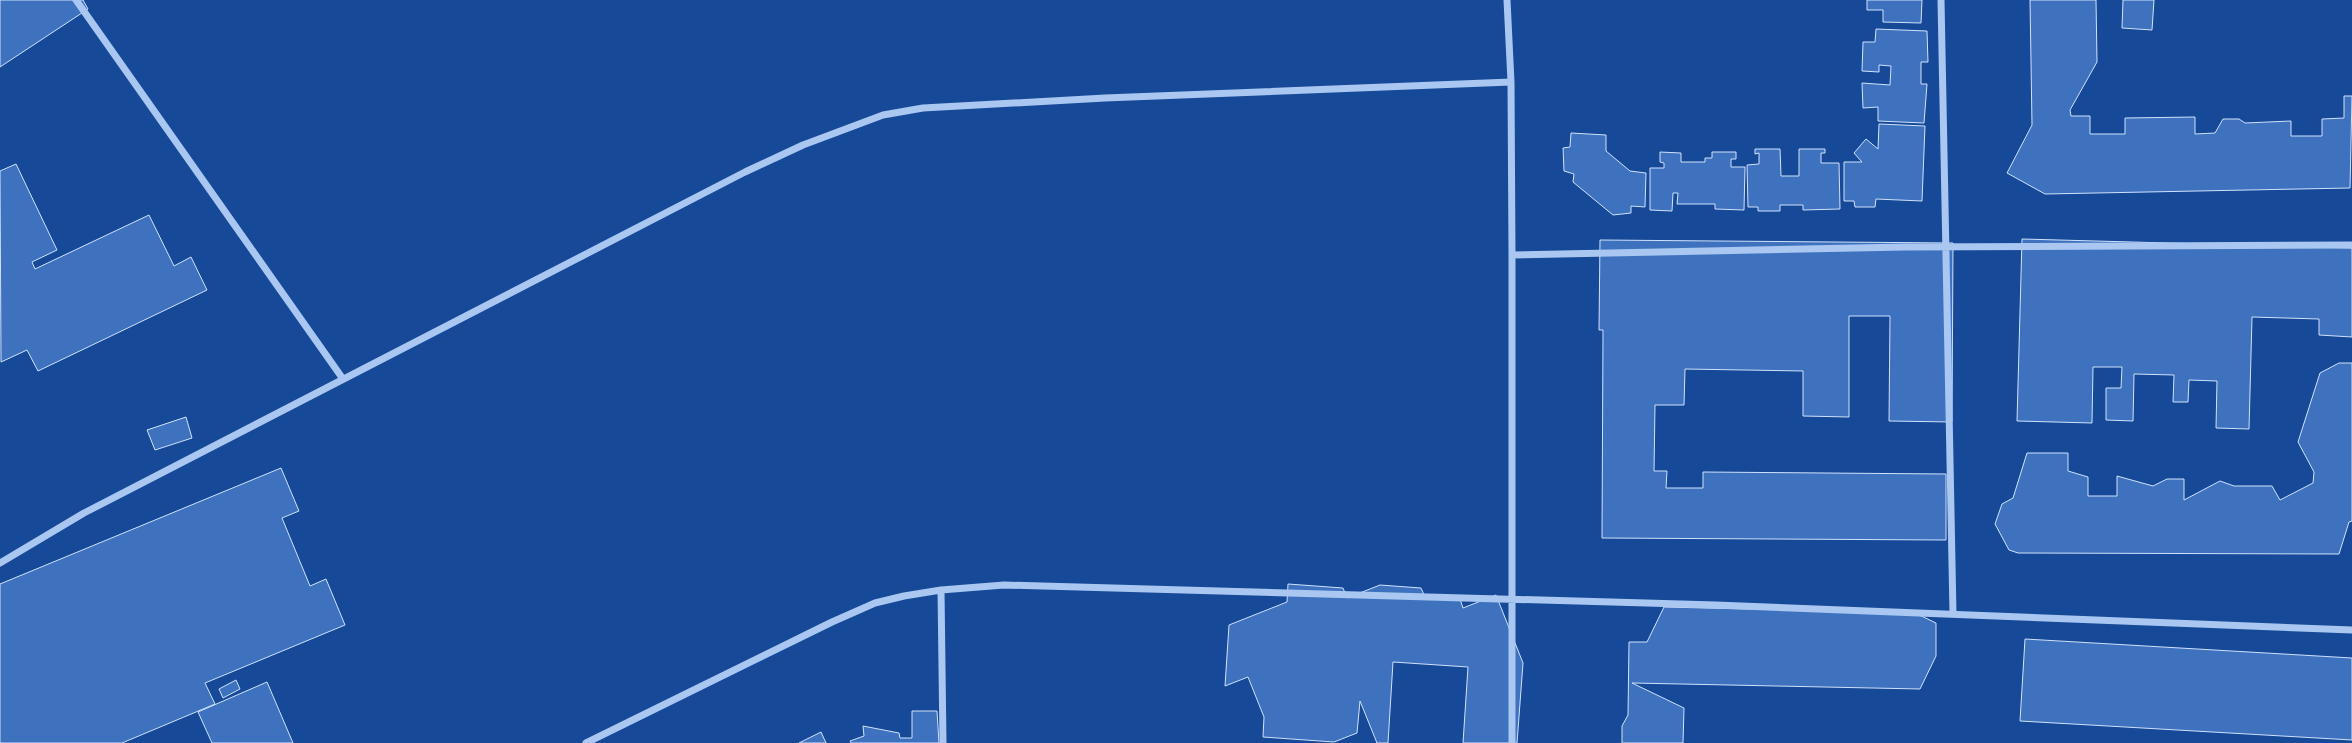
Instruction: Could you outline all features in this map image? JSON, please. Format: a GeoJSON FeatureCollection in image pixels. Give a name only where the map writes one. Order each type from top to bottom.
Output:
{"type":"FeatureCollection","features":[{"type":"Feature","properties":{"kind":"street"},"geometry":{"type":"LineString","coordinates":[[76,0],[343,379]]}},
{"type":"Feature","properties":{"kind":"street"},"geometry":{"type":"LineString","coordinates":[[1507,0],[1511,82],[1513,598],[1512,743]]}},
{"type":"Feature","properties":{"kind":"street"},"geometry":{"type":"LineString","coordinates":[[1941,0],[1944,247],[1953,614]]}},
{"type":"Feature","properties":{"kind":"street"},"geometry":{"type":"LineString","coordinates":[[0,563],[84,514],[744,172],[804,145],[883,115],[923,108],[1018,102],[1511,82]]}},
{"type":"Feature","properties":{"kind":"street"},"geometry":{"type":"LineString","coordinates":[[1512,255],[1944,247],[2352,245]]}},
{"type":"Feature","properties":{"kind":"street"},"geometry":{"type":"LineString","coordinates":[[586,743],[832,622],[875,603],[904,596],[941,590],[1004,585],[1513,598],[2352,630]]}},
{"type":"Feature","properties":{"kind":"street"},"geometry":{"type":"LineString","coordinates":[[941,590],[943,743]]}},
{"type":"Feature","properties":{"kind":"building"},"geometry":{"type":"Polygon","coordinates":[[[0,0],[83,0],[88,9],[0,67],[0,0]]]}},
{"type":"Feature","properties":{"kind":"building"},"geometry":{"type":"Polygon","coordinates":[[[1867,0],[1922,0],[1921,23],[1883,22],[1883,10],[1867,10],[1867,0]]]}},
{"type":"Feature","properties":{"kind":"building"},"geometry":{"type":"Polygon","coordinates":[[[2030,0],[2096,0],[2097,62],[2070,110],[2071,116],[2090,116],[2090,134],[2125,134],[2125,118],[2195,117],[2195,134],[2215,133],[2223,119],[2239,119],[2245,123],[2291,121],[2291,136],[2322,136],[2322,119],[2344,118],[2344,96],[2352,96],[2350,188],[2045,194],[2007,173],[2032,125],[2030,0]]]}},
{"type":"Feature","properties":{"kind":"building"},"geometry":{"type":"Polygon","coordinates":[[[2123,0],[2154,0],[2152,30],[2122,28],[2123,0]]]}},
{"type":"Feature","properties":{"kind":"building"},"geometry":{"type":"Polygon","coordinates":[[[1876,29],[1927,31],[1928,62],[1921,62],[1921,84],[1927,84],[1924,123],[1878,121],[1878,107],[1863,108],[1862,83],[1890,85],[1891,66],[1879,65],[1879,72],[1862,71],[1863,42],[1875,42],[1876,29]]]}},
{"type":"Feature","properties":{"kind":"building"},"geometry":{"type":"Polygon","coordinates":[[[1879,124],[1925,126],[1922,201],[1876,199],[1875,207],[1855,207],[1854,201],[1844,201],[1844,162],[1862,162],[1854,153],[1866,139],[1878,149],[1879,124]]]}},
{"type":"Feature","properties":{"kind":"building"},"geometry":{"type":"Polygon","coordinates":[[[1571,133],[1606,135],[1606,151],[1630,171],[1646,173],[1645,207],[1631,206],[1631,213],[1613,215],[1573,182],[1574,174],[1564,171],[1563,148],[1570,147],[1571,133]]]}},
{"type":"Feature","properties":{"kind":"building"},"geometry":{"type":"Polygon","coordinates":[[[1755,149],[1780,149],[1781,176],[1799,176],[1799,149],[1825,149],[1825,153],[1821,153],[1821,163],[1839,163],[1840,209],[1803,210],[1803,205],[1780,205],[1780,211],[1758,211],[1758,207],[1748,207],[1747,165],[1759,164],[1759,153],[1755,154],[1755,149]]]}},
{"type":"Feature","properties":{"kind":"building"},"geometry":{"type":"Polygon","coordinates":[[[1660,152],[1681,153],[1681,162],[1705,162],[1705,158],[1712,158],[1712,152],[1736,152],[1736,159],[1731,159],[1731,167],[1745,167],[1744,210],[1715,209],[1715,204],[1677,204],[1678,193],[1673,193],[1672,211],[1650,210],[1650,168],[1664,168],[1664,163],[1660,162],[1660,152]]]}},
{"type":"Feature","properties":{"kind":"building"},"geometry":{"type":"Polygon","coordinates":[[[16,164],[57,250],[32,262],[35,269],[149,215],[174,266],[191,257],[207,290],[38,371],[27,350],[1,362],[0,171],[16,164]]]}},
{"type":"Feature","properties":{"kind":"building"},"geometry":{"type":"Polygon","coordinates":[[[2022,239],[2352,248],[2352,337],[2319,335],[2319,319],[2252,317],[2249,429],[2216,428],[2217,381],[2189,380],[2188,402],[2173,402],[2174,375],[2134,374],[2133,421],[2106,420],[2106,388],[2121,388],[2122,367],[2093,367],[2092,423],[2017,421],[2022,239]]]}},
{"type":"Feature","properties":{"kind":"building"},"geometry":{"type":"Polygon","coordinates":[[[1600,240],[1953,243],[1952,422],[1889,421],[1890,316],[1849,316],[1849,417],[1803,416],[1803,371],[1685,369],[1684,405],[1655,405],[1654,471],[1667,471],[1666,488],[1703,488],[1703,472],[1946,474],[1946,540],[1602,538],[1603,330],[1599,330],[1600,240]]]}},
{"type":"Feature","properties":{"kind":"building"},"geometry":{"type":"Polygon","coordinates":[[[2339,363],[2352,363],[2352,521],[2349,522],[2339,554],[2018,553],[2009,550],[1995,524],[2002,504],[2013,498],[2027,453],[2068,453],[2068,471],[2088,477],[2088,496],[2117,496],[2117,476],[2153,486],[2167,479],[2184,479],[2184,500],[2220,481],[2234,486],[2272,486],[2280,500],[2313,483],[2314,472],[2298,442],[2320,373],[2339,363]]]}},
{"type":"Feature","properties":{"kind":"building"},"geometry":{"type":"Polygon","coordinates":[[[186,417],[192,438],[155,450],[147,430],[186,417]]]}},
{"type":"Feature","properties":{"kind":"building"},"geometry":{"type":"Polygon","coordinates":[[[281,468],[299,511],[282,518],[310,586],[326,579],[345,625],[205,683],[215,704],[122,743],[0,743],[0,584],[281,468]]]}},
{"type":"Feature","properties":{"kind":"building"},"geometry":{"type":"Polygon","coordinates":[[[1288,584],[1343,588],[1347,598],[1380,585],[1421,588],[1425,597],[1460,599],[1463,608],[1496,595],[1523,663],[1517,743],[1463,743],[1468,667],[1393,662],[1388,743],[1377,743],[1360,701],[1357,733],[1334,742],[1263,737],[1264,717],[1248,677],[1225,686],[1229,625],[1287,602],[1288,584]]]}},
{"type":"Feature","properties":{"kind":"building"},"geometry":{"type":"Polygon","coordinates":[[[1664,607],[1915,613],[1936,623],[1936,656],[1920,689],[1632,683],[1684,708],[1683,743],[1622,743],[1622,726],[1628,715],[1629,642],[1647,642],[1664,607]]]}},
{"type":"Feature","properties":{"kind":"building"},"geometry":{"type":"Polygon","coordinates":[[[2025,639],[2352,658],[2352,740],[2020,721],[2025,639]]]}},
{"type":"Feature","properties":{"kind":"building"},"geometry":{"type":"Polygon","coordinates":[[[236,680],[240,689],[223,698],[219,689],[236,680]]]}},
{"type":"Feature","properties":{"kind":"building"},"geometry":{"type":"Polygon","coordinates":[[[267,682],[293,743],[212,743],[198,712],[267,682]]]}},
{"type":"Feature","properties":{"kind":"building"},"geometry":{"type":"Polygon","coordinates":[[[912,711],[937,711],[939,743],[851,743],[850,741],[864,736],[863,726],[899,733],[900,738],[912,738],[912,711]]]}},
{"type":"Feature","properties":{"kind":"building"},"geometry":{"type":"Polygon","coordinates":[[[821,732],[826,743],[799,743],[821,732]]]}}]}
